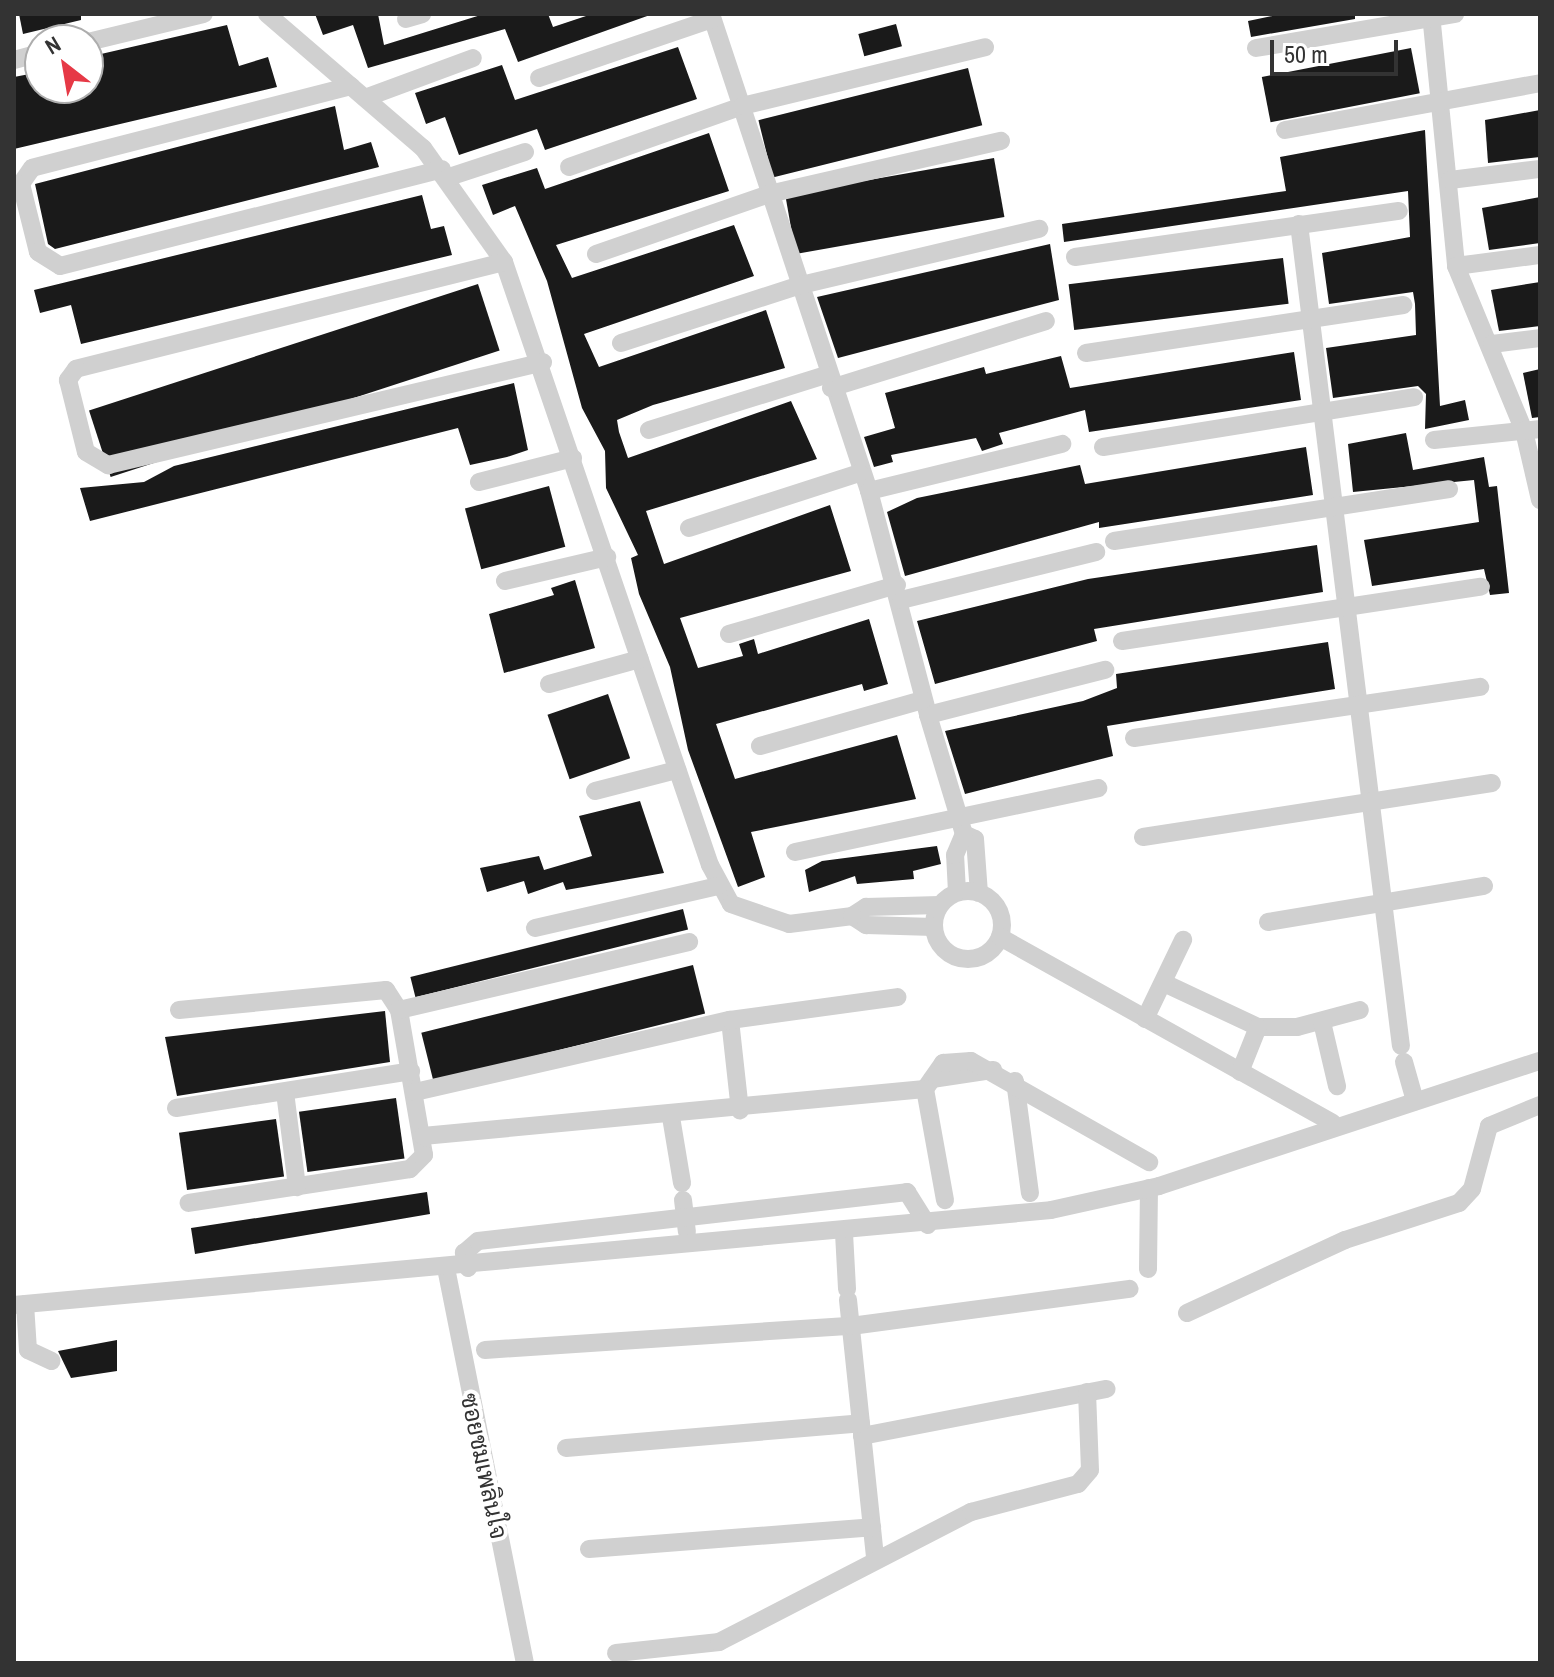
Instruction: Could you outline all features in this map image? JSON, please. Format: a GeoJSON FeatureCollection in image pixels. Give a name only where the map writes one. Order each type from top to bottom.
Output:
{"type":"FeatureCollection","features":[{"type":"Feature","properties":{"kind":"street"},"geometry":{"type":"LineString","coordinates":[[104,38],[204,14]]}},
{"type":"Feature","properties":{"kind":"street"},"geometry":{"type":"LineString","coordinates":[[267,14],[358,92],[445,173],[504,262],[543,362],[677,770],[719,886],[731,904],[768,921],[852,916],[866,907],[940,905],[957,892],[979,893],[1001,915],[1000,937],[985,954],[962,958],[942,948],[934,927],[940,905]]}},
{"type":"Feature","properties":{"kind":"street"},"geometry":{"type":"LineString","coordinates":[[1256,48],[1455,14]]}},
{"type":"Feature","properties":{"kind":"street"},"geometry":{"type":"LineString","coordinates":[[539,78],[712,16],[797,286],[859,473],[869,491],[899,593],[925,707],[962,827],[978,852],[979,893]]}},
{"type":"Feature","properties":{"kind":"street"},"geometry":{"type":"LineString","coordinates":[[1431,16],[1444,104],[1456,266],[1532,430],[1540,500]]}},
{"type":"Feature","properties":{"kind":"street"},"geometry":{"type":"LineString","coordinates":[[569,167],[742,106],[985,47]]}},
{"type":"Feature","properties":{"kind":"street"},"geometry":{"type":"LineString","coordinates":[[473,58],[358,92],[32,168],[21,184],[38,252],[60,266],[525,152]]}},
{"type":"Feature","properties":{"kind":"street"},"geometry":{"type":"LineString","coordinates":[[1285,130],[1444,104],[1540,83]]}},
{"type":"Feature","properties":{"kind":"street"},"geometry":{"type":"LineString","coordinates":[[596,254],[769,194],[1001,141]]}},
{"type":"Feature","properties":{"kind":"street"},"geometry":{"type":"LineString","coordinates":[[1450,180],[1540,169]]}},
{"type":"Feature","properties":{"kind":"street"},"geometry":{"type":"LineString","coordinates":[[1075,257],[1399,211]]}},
{"type":"Feature","properties":{"kind":"street"},"geometry":{"type":"LineString","coordinates":[[1299,224],[1306,317],[1347,604],[1381,903],[1402,1054],[1415,1101]]}},
{"type":"Feature","properties":{"kind":"street"},"geometry":{"type":"LineString","coordinates":[[621,343],[797,286],[1039,229]]}},
{"type":"Feature","properties":{"kind":"street"},"geometry":{"type":"LineString","coordinates":[[1456,266],[1540,255]]}},
{"type":"Feature","properties":{"kind":"street"},"geometry":{"type":"LineString","coordinates":[[504,262],[76,369],[68,380],[86,452],[108,465],[543,362]]}},
{"type":"Feature","properties":{"kind":"street"},"geometry":{"type":"LineString","coordinates":[[1086,353],[1306,317],[1403,305]]}},
{"type":"Feature","properties":{"kind":"street"},"geometry":{"type":"LineString","coordinates":[[649,430],[1046,321]]}},
{"type":"Feature","properties":{"kind":"street"},"geometry":{"type":"LineString","coordinates":[[1492,344],[1540,338]]}},
{"type":"Feature","properties":{"kind":"street"},"geometry":{"type":"LineString","coordinates":[[1103,447],[1414,397]]}},
{"type":"Feature","properties":{"kind":"street"},"geometry":{"type":"LineString","coordinates":[[1434,440],[1532,430]]}},
{"type":"Feature","properties":{"kind":"street"},"geometry":{"type":"LineString","coordinates":[[869,491],[1062,444]]}},
{"type":"Feature","properties":{"kind":"street"},"geometry":{"type":"LineString","coordinates":[[479,482],[573,458]]}},
{"type":"Feature","properties":{"kind":"street"},"geometry":{"type":"LineString","coordinates":[[689,528],[859,473]]}},
{"type":"Feature","properties":{"kind":"street"},"geometry":{"type":"LineString","coordinates":[[1114,541],[1449,489]]}},
{"type":"Feature","properties":{"kind":"street"},"geometry":{"type":"LineString","coordinates":[[729,634],[899,593],[1096,552]]}},
{"type":"Feature","properties":{"kind":"street"},"geometry":{"type":"LineString","coordinates":[[505,581],[607,557]]}},
{"type":"Feature","properties":{"kind":"street"},"geometry":{"type":"LineString","coordinates":[[1122,641],[1347,604],[1481,587]]}},
{"type":"Feature","properties":{"kind":"street"},"geometry":{"type":"LineString","coordinates":[[549,684],[640,659]]}},
{"type":"Feature","properties":{"kind":"street"},"geometry":{"type":"LineString","coordinates":[[760,746],[925,707],[1105,670]]}},
{"type":"Feature","properties":{"kind":"street"},"geometry":{"type":"LineString","coordinates":[[1134,738],[1480,687]]}},
{"type":"Feature","properties":{"kind":"street"},"geometry":{"type":"LineString","coordinates":[[595,791],[677,770]]}},
{"type":"Feature","properties":{"kind":"street"},"geometry":{"type":"LineString","coordinates":[[1143,837],[1492,783]]}},
{"type":"Feature","properties":{"kind":"street"},"geometry":{"type":"LineString","coordinates":[[795,852],[962,827],[1098,788]]}},
{"type":"Feature","properties":{"kind":"street"},"geometry":{"type":"LineString","coordinates":[[957,892],[955,855],[962,827]]}},
{"type":"Feature","properties":{"kind":"street"},"geometry":{"type":"LineString","coordinates":[[535,928],[719,886]]}},
{"type":"Feature","properties":{"kind":"street"},"geometry":{"type":"LineString","coordinates":[[1268,922],[1484,886]]}},
{"type":"Feature","properties":{"kind":"street"},"geometry":{"type":"LineString","coordinates":[[852,916],[866,925],[934,927]]}},
{"type":"Feature","properties":{"kind":"street"},"geometry":{"type":"LineString","coordinates":[[1000,937],[1333,1123]]}},
{"type":"Feature","properties":{"kind":"street"},"geometry":{"type":"LineString","coordinates":[[1145,1019],[1183,940]]}},
{"type":"Feature","properties":{"kind":"street"},"geometry":{"type":"LineString","coordinates":[[399,1010],[689,942]]}},
{"type":"Feature","properties":{"kind":"street"},"geometry":{"type":"LineString","coordinates":[[1164,983],[1258,1027],[1322,1022],[1360,1010]]}},
{"type":"Feature","properties":{"kind":"street"},"geometry":{"type":"LineString","coordinates":[[179,1010],[376,988],[399,1010],[424,1155],[410,1169],[189,1203]]}},
{"type":"Feature","properties":{"kind":"street"},"geometry":{"type":"LineString","coordinates":[[415,1092],[730,1020],[897,997]]}},
{"type":"Feature","properties":{"kind":"street"},"geometry":{"type":"LineString","coordinates":[[730,1020],[740,1110]]}},
{"type":"Feature","properties":{"kind":"street"},"geometry":{"type":"LineString","coordinates":[[1322,1022],[1337,1086]]}},
{"type":"Feature","properties":{"kind":"street"},"geometry":{"type":"LineString","coordinates":[[1240,1072],[1258,1027]]}},
{"type":"Feature","properties":{"kind":"street"},"geometry":{"type":"LineString","coordinates":[[423,1136],[740,1110],[929,1084],[953,1060],[993,1070],[1015,1081],[1149,1162]]}},
{"type":"Feature","properties":{"kind":"street"},"geometry":{"type":"LineString","coordinates":[[52,1361],[35,1356],[25,1341],[21,1309],[689,1246],[843,1242],[928,1225],[1148,1196],[1333,1123],[1415,1101],[1540,1061]]}},
{"type":"Feature","properties":{"kind":"street"},"geometry":{"type":"LineString","coordinates":[[176,1108],[411,1071]]}},
{"type":"Feature","properties":{"kind":"street"},"geometry":{"type":"LineString","coordinates":[[1015,1081],[1030,1193]]}},
{"type":"Feature","properties":{"kind":"street"},"geometry":{"type":"LineString","coordinates":[[929,1084],[945,1200]]}},
{"type":"Feature","properties":{"kind":"street"},"geometry":{"type":"LineString","coordinates":[[285,1092],[297,1187]]}},
{"type":"Feature","properties":{"kind":"street"},"geometry":{"type":"LineString","coordinates":[[1187,1313],[1345,1240],[1459,1203],[1472,1189],[1489,1126],[1540,1105]]}},
{"type":"Feature","properties":{"kind":"street"},"geometry":{"type":"LineString","coordinates":[[671,1117],[689,1246]]}},
{"type":"Feature","properties":{"kind":"street"},"geometry":{"type":"LineString","coordinates":[[468,1268],[464,1253],[478,1241],[685,1220],[907,1192],[928,1225]]}},
{"type":"Feature","properties":{"kind":"street"},"geometry":{"type":"LineString","coordinates":[[1148,1196],[1148,1269]]}},
{"type":"Feature","properties":{"kind":"street"},"geometry":{"type":"LineString","coordinates":[[843,1242],[875,1559]]}},
{"type":"Feature","properties":{"kind":"street","name":"ซอยชมเพลินใจ"},"geometry":{"type":"LineString","coordinates":[[446,1268],[525,1663]]}},
{"type":"Feature","properties":{"kind":"street"},"geometry":{"type":"LineString","coordinates":[[485,1350],[851,1326],[1130,1289]]}},
{"type":"Feature","properties":{"kind":"street"},"geometry":{"type":"LineString","coordinates":[[566,1448],[862,1430],[1107,1389]]}},
{"type":"Feature","properties":{"kind":"street"},"geometry":{"type":"LineString","coordinates":[[616,1653],[719,1642],[971,1512],[1087,1478],[1087,1392]]}},
{"type":"Feature","properties":{"kind":"street"},"geometry":{"type":"LineString","coordinates":[[589,1549],[872,1527]]}},
{"type":"Feature","properties":{"kind":"building"},"geometry":{"type":"Polygon","coordinates":[[[19,14],[81,14],[81,20],[64,24],[24,24],[23,34],[19,14]]]}},
{"type":"Feature","properties":{"kind":"building"},"geometry":{"type":"Polygon","coordinates":[[[315,14],[378,14],[384,45],[484,14],[548,14],[553,27],[592,14],[650,15],[518,62],[505,29],[368,68],[353,25],[323,35],[315,14]]]}},
{"type":"Feature","properties":{"kind":"building"},"geometry":{"type":"Polygon","coordinates":[[[1282,14],[1355,14],[1355,19],[1251,37],[1248,21],[1282,14]]]}},
{"type":"Feature","properties":{"kind":"building"},"geometry":{"type":"Polygon","coordinates":[[[896,24],[902,46],[864,56],[858,34],[896,24]]]}},
{"type":"Feature","properties":{"kind":"building"},"geometry":{"type":"Polygon","coordinates":[[[227,25],[239,66],[268,57],[277,87],[14,149],[14,77],[24,75],[24,104],[104,104],[104,53],[227,25]]]}},
{"type":"Feature","properties":{"kind":"building"},"geometry":{"type":"Polygon","coordinates":[[[678,47],[697,99],[545,150],[537,129],[459,155],[445,117],[426,124],[415,93],[502,65],[515,100],[678,47]]]}},
{"type":"Feature","properties":{"kind":"building"},"geometry":{"type":"Polygon","coordinates":[[[1411,48],[1420,93],[1271,122],[1262,77],[1411,48]]]}},
{"type":"Feature","properties":{"kind":"building"},"geometry":{"type":"Polygon","coordinates":[[[968,68],[982,125],[773,178],[758,120],[968,68]]]}},
{"type":"Feature","properties":{"kind":"building"},"geometry":{"type":"Polygon","coordinates":[[[335,106],[344,150],[371,142],[379,167],[55,249],[48,244],[35,184],[335,106]]]}},
{"type":"Feature","properties":{"kind":"building"},"geometry":{"type":"Polygon","coordinates":[[[1540,110],[1540,157],[1488,163],[1485,120],[1540,110]]]}},
{"type":"Feature","properties":{"kind":"building"},"geometry":{"type":"Polygon","coordinates":[[[1425,130],[1440,406],[1465,400],[1469,420],[1425,429],[1426,394],[1418,386],[1333,398],[1326,348],[1416,335],[1415,304],[1413,292],[1329,304],[1322,253],[1410,237],[1408,191],[1064,242],[1062,224],[1286,191],[1280,157],[1425,130]]]}},
{"type":"Feature","properties":{"kind":"building"},"geometry":{"type":"Polygon","coordinates":[[[709,133],[729,191],[556,245],[572,278],[734,225],[754,276],[584,334],[599,367],[766,310],[785,368],[653,405],[617,420],[619,432],[628,458],[791,401],[817,459],[646,511],[664,564],[830,505],[851,571],[680,618],[698,668],[743,656],[739,644],[754,639],[758,654],[869,619],[888,684],[864,691],[862,684],[716,724],[735,779],[897,735],[916,799],[751,832],[765,877],[738,887],[688,750],[670,667],[639,594],[631,558],[638,555],[606,488],[605,451],[582,408],[547,281],[515,206],[493,215],[482,185],[537,168],[545,189],[709,133]]]}},
{"type":"Feature","properties":{"kind":"building"},"geometry":{"type":"Polygon","coordinates":[[[994,158],[1004,217],[796,254],[785,195],[994,158]]]}},
{"type":"Feature","properties":{"kind":"building"},"geometry":{"type":"Polygon","coordinates":[[[422,195],[431,229],[444,226],[452,255],[81,344],[71,305],[40,313],[34,290],[422,195]]]}},
{"type":"Feature","properties":{"kind":"building"},"geometry":{"type":"Polygon","coordinates":[[[1540,197],[1540,243],[1489,250],[1482,208],[1540,197]]]}},
{"type":"Feature","properties":{"kind":"building"},"geometry":{"type":"Polygon","coordinates":[[[1050,244],[1059,300],[838,358],[817,297],[1050,244]]]}},
{"type":"Feature","properties":{"kind":"building"},"geometry":{"type":"Polygon","coordinates":[[[1283,258],[1289,304],[1074,330],[1069,284],[1283,258]]]}},
{"type":"Feature","properties":{"kind":"building"},"geometry":{"type":"Polygon","coordinates":[[[1540,282],[1540,326],[1499,331],[1491,290],[1540,282]]]}},
{"type":"Feature","properties":{"kind":"building"},"geometry":{"type":"Polygon","coordinates":[[[478,284],[500,351],[111,477],[89,410],[478,284]]]}},
{"type":"Feature","properties":{"kind":"building"},"geometry":{"type":"Polygon","coordinates":[[[1294,352],[1301,400],[1089,432],[1085,410],[999,433],[1003,444],[982,451],[976,438],[891,455],[893,462],[874,467],[864,437],[895,428],[885,393],[984,367],[986,374],[1061,356],[1070,388],[1294,352]]]}},
{"type":"Feature","properties":{"kind":"building"},"geometry":{"type":"Polygon","coordinates":[[[1540,369],[1540,417],[1532,418],[1523,373],[1540,369]]]}},
{"type":"Feature","properties":{"kind":"building"},"geometry":{"type":"Polygon","coordinates":[[[514,383],[528,450],[507,457],[470,465],[458,428],[90,521],[80,488],[144,482],[174,466],[514,383]]]}},
{"type":"Feature","properties":{"kind":"building"},"geometry":{"type":"Polygon","coordinates":[[[1406,433],[1413,470],[1484,457],[1489,487],[1497,486],[1509,593],[1490,595],[1484,569],[1372,586],[1364,540],[1479,522],[1474,480],[1353,492],[1348,444],[1406,433]]]}},
{"type":"Feature","properties":{"kind":"building"},"geometry":{"type":"Polygon","coordinates":[[[1306,447],[1313,495],[1099,528],[1099,522],[905,576],[887,512],[917,498],[1080,465],[1085,484],[1306,447]]]}},
{"type":"Feature","properties":{"kind":"building"},"geometry":{"type":"Polygon","coordinates":[[[549,486],[565,547],[481,569],[465,509],[549,486]]]}},
{"type":"Feature","properties":{"kind":"building"},"geometry":{"type":"Polygon","coordinates":[[[1317,545],[1323,592],[1094,629],[1097,641],[935,684],[917,621],[1088,579],[1317,545]]]}},
{"type":"Feature","properties":{"kind":"building"},"geometry":{"type":"Polygon","coordinates":[[[575,580],[595,648],[504,673],[489,614],[554,595],[551,588],[575,580]]]}},
{"type":"Feature","properties":{"kind":"building"},"geometry":{"type":"Polygon","coordinates":[[[1328,642],[1335,689],[1107,726],[1113,756],[965,794],[945,731],[1083,701],[1117,688],[1116,674],[1328,642]]]}},
{"type":"Feature","properties":{"kind":"building"},"geometry":{"type":"Polygon","coordinates":[[[608,694],[630,758],[570,779],[547,715],[608,694]]]}},
{"type":"Feature","properties":{"kind":"building"},"geometry":{"type":"Polygon","coordinates":[[[640,801],[664,873],[566,890],[563,882],[528,894],[524,881],[487,892],[480,868],[539,856],[544,870],[592,856],[579,816],[640,801]]]}},
{"type":"Feature","properties":{"kind":"building"},"geometry":{"type":"Polygon","coordinates":[[[937,846],[941,864],[913,871],[914,879],[857,884],[855,876],[809,892],[805,870],[822,861],[937,846]]]}},
{"type":"Feature","properties":{"kind":"building"},"geometry":{"type":"Polygon","coordinates":[[[683,909],[688,929],[415,997],[410,977],[683,909]]]}},
{"type":"Feature","properties":{"kind":"building"},"geometry":{"type":"Polygon","coordinates":[[[693,965],[705,1014],[433,1081],[421,1033],[693,965]]]}},
{"type":"Feature","properties":{"kind":"building"},"geometry":{"type":"Polygon","coordinates":[[[385,1011],[390,1062],[177,1096],[165,1037],[385,1011]]]}},
{"type":"Feature","properties":{"kind":"building"},"geometry":{"type":"Polygon","coordinates":[[[396,1098],[404,1158],[307,1172],[299,1112],[396,1098]]]}},
{"type":"Feature","properties":{"kind":"building"},"geometry":{"type":"Polygon","coordinates":[[[276,1119],[284,1176],[187,1190],[179,1133],[276,1119]]]}},
{"type":"Feature","properties":{"kind":"building"},"geometry":{"type":"Polygon","coordinates":[[[427,1192],[430,1214],[195,1254],[191,1228],[427,1192]]]}},
{"type":"Feature","properties":{"kind":"building"},"geometry":{"type":"Polygon","coordinates":[[[117,1340],[117,1371],[71,1378],[58,1351],[117,1340]]]}}]}
